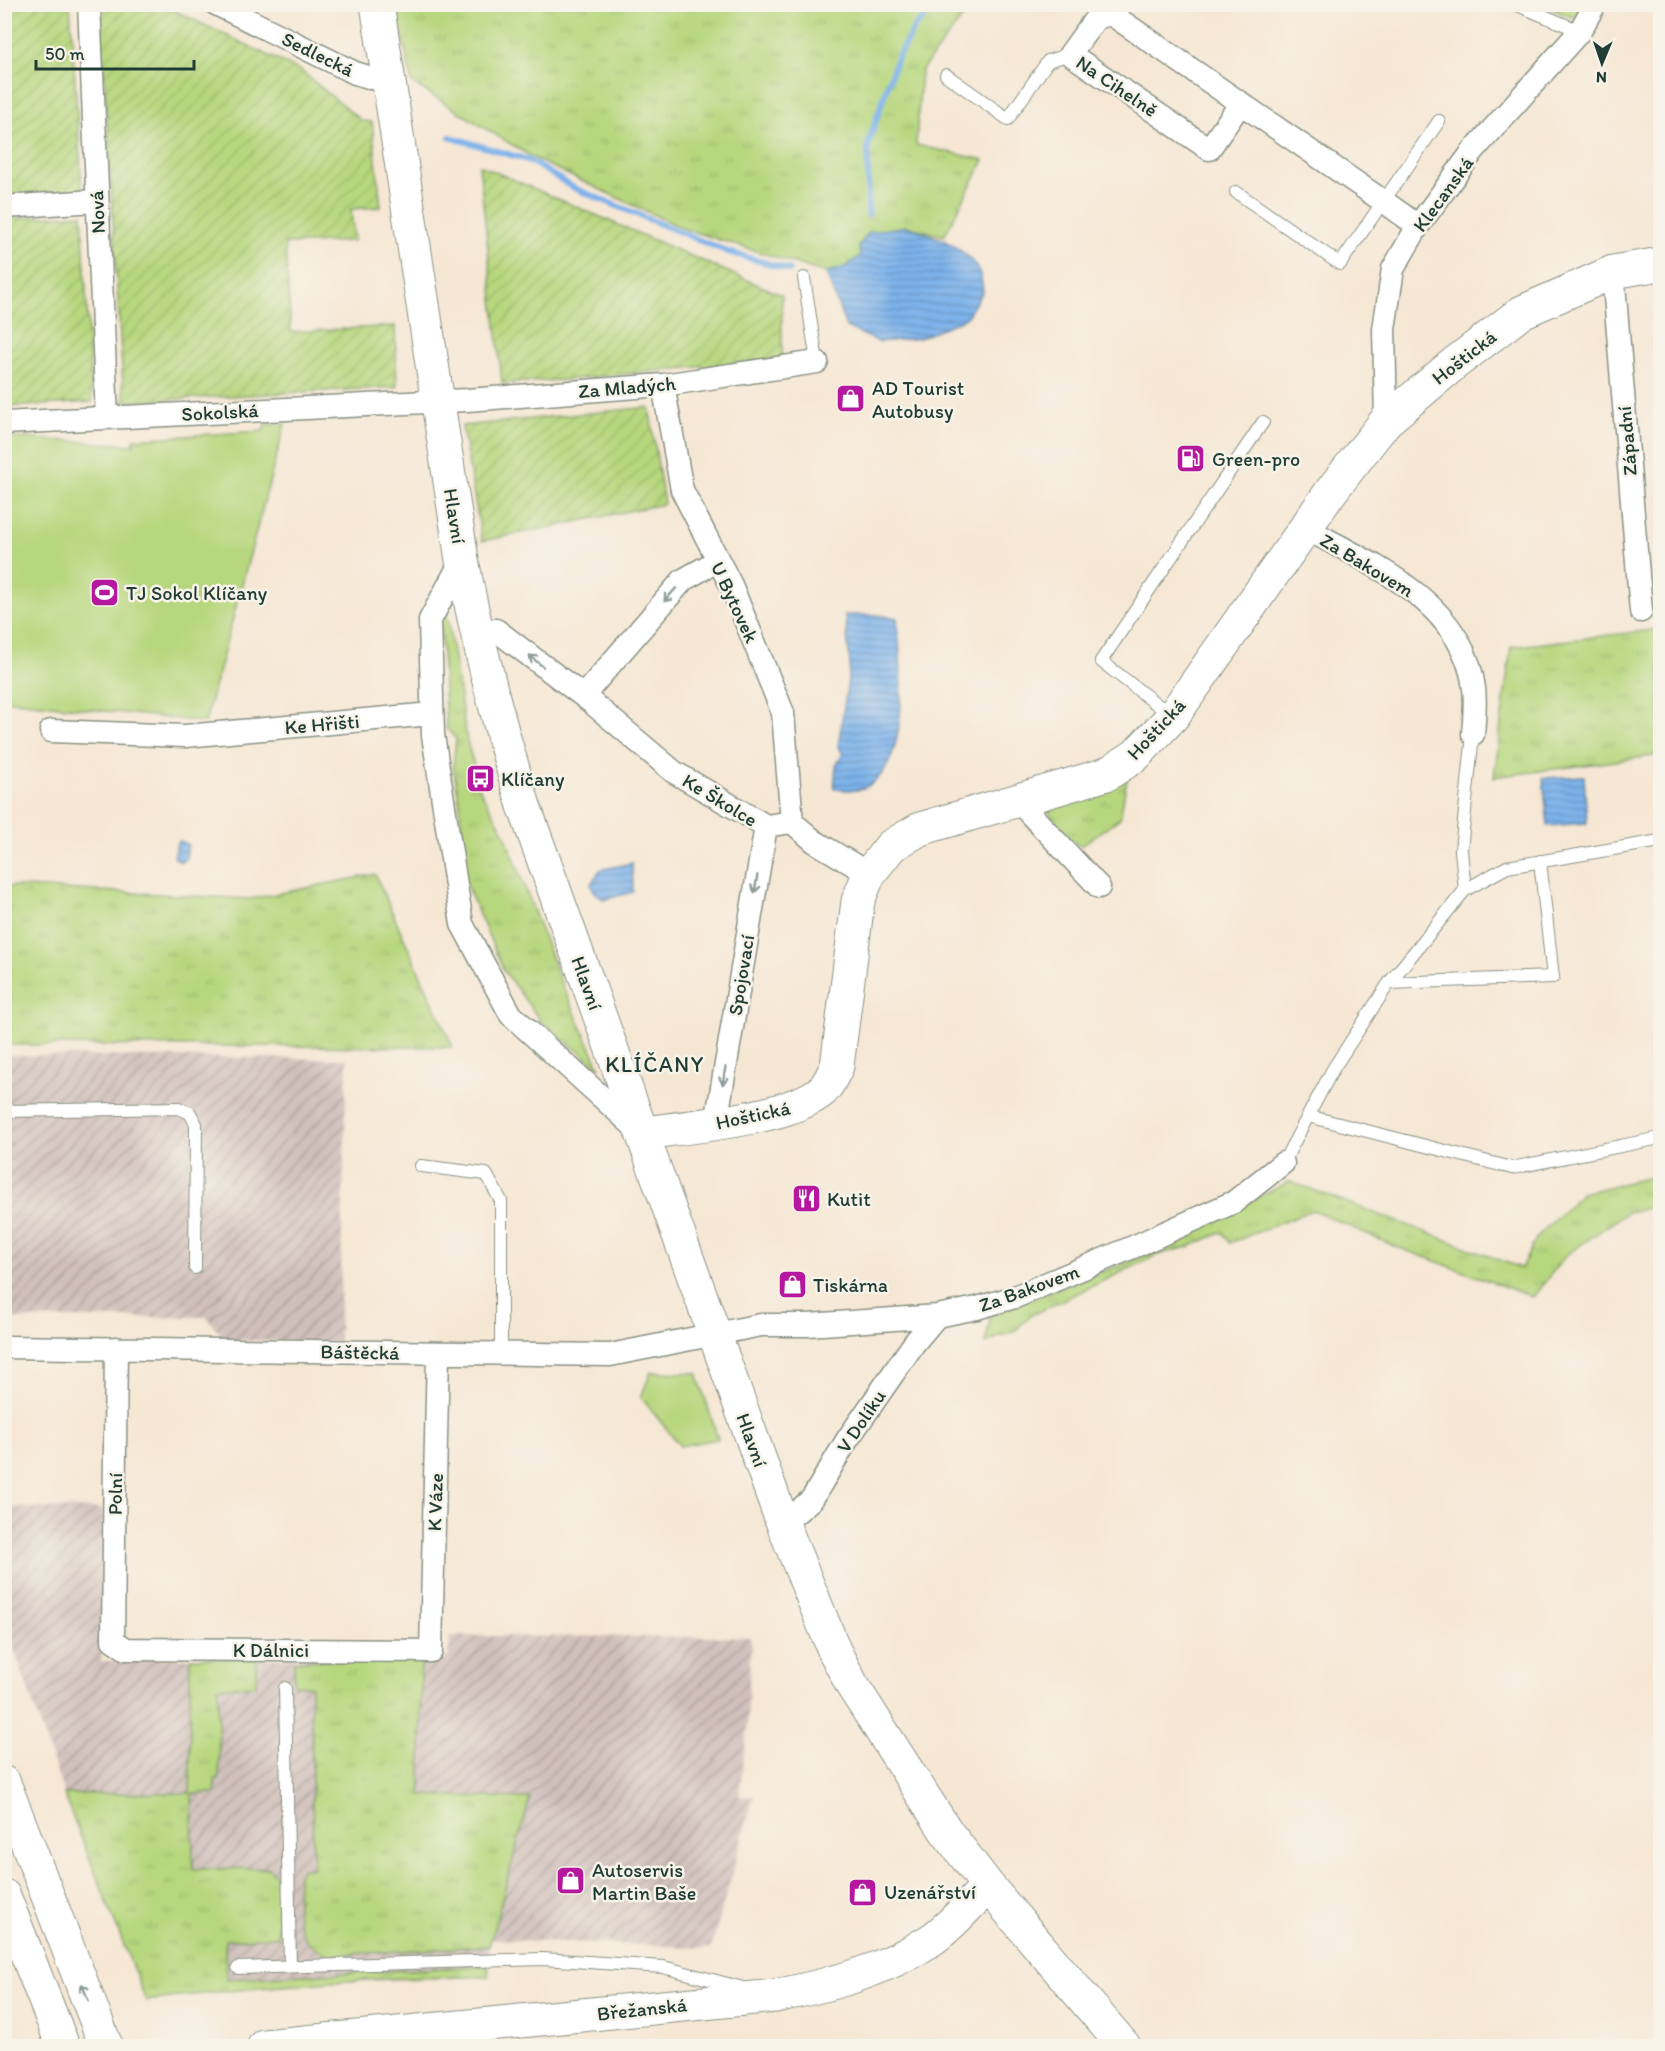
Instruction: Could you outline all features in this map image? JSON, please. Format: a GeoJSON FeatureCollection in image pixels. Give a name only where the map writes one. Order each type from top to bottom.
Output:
{"type":"FeatureCollection","features":[{"type":"Feature","properties":{"kind":"main road","name":"Hlavní"},"geometry":{"type":"LineString","coordinates":[[377,4],[462,560],[476,632],[499,726],[524,806],[783,1524],[834,1650],[852,1685],[946,1831],[988,1886],[1125,2046]]}},
{"type":"Feature","properties":{"kind":"main road","name":"Hoštická"},"geometry":{"type":"LineString","coordinates":[[642,1133],[716,1123],[799,1105],[825,1089],[837,1066],[858,901],[869,874],[891,846],[920,829],[1107,774],[1135,756],[1173,716],[1305,528],[1386,421],[1455,363],[1522,312],[1613,272],[1660,264]]}},
{"type":"Feature","properties":{"kind":"main road"},"geometry":{"type":"LineString","coordinates":[[4,1783],[106,2046]]}},
{"type":"Feature","properties":{"kind":"main road","name":"Břežanská"},"geometry":{"type":"LineString","coordinates":[[264,2046],[775,1996],[872,1971],[932,1939],[988,1886]]}},
{"type":"Feature","properties":{"kind":"main road"},"geometry":{"type":"LineString","coordinates":[[4,1896],[63,2046]]}},
{"type":"Feature","properties":{"kind":"street","name":"Nová"},"geometry":{"type":"LineString","coordinates":[[89,4],[107,418]]}},
{"type":"Feature","properties":{"kind":"street","name":"Sedlecká"},"geometry":{"type":"LineString","coordinates":[[216,4],[355,73],[388,83]]}},
{"type":"Feature","properties":{"kind":"street","name":"Klecanská"},"geometry":{"type":"LineString","coordinates":[[1386,421],[1384,329],[1393,269],[1418,226],[1473,151],[1580,31],[1595,4]]}},
{"type":"Feature","properties":{"kind":"street","name":"Na Cihelně"},"geometry":{"type":"LineString","coordinates":[[1241,103],[1209,149],[1070,54],[1096,18],[1111,14],[1241,103],[1383,201],[1418,226]]}},
{"type":"Feature","properties":{"kind":"street"},"geometry":{"type":"LineString","coordinates":[[4,207],[96,201]]}},
{"type":"Feature","properties":{"kind":"street","name":"Západní"},"geometry":{"type":"LineString","coordinates":[[1613,272],[1641,611]]}},
{"type":"Feature","properties":{"kind":"street","name":"Za Mladých"},"geometry":{"type":"LineString","coordinates":[[436,401],[663,385],[818,362]]}},
{"type":"Feature","properties":{"kind":"street","name":"U Bytovek"},"geometry":{"type":"LineString","coordinates":[[663,385],[682,490],[731,585],[783,713],[792,822]]}},
{"type":"Feature","properties":{"kind":"street","name":"Sokolská"},"geometry":{"type":"LineString","coordinates":[[4,423],[436,401]]}},
{"type":"Feature","properties":{"kind":"street","name":"Za Bakovem"},"geometry":{"type":"LineString","coordinates":[[1305,528],[1400,580],[1436,611],[1456,637],[1468,662],[1474,689],[1473,734]]}},
{"type":"Feature","properties":{"kind":"street"},"geometry":{"type":"LineString","coordinates":[[462,560],[430,620],[432,714],[462,924],[511,1015],[642,1133]]}},
{"type":"Feature","properties":{"kind":"street"},"geometry":{"type":"LineString","coordinates":[[583,696],[683,580],[717,561]]}},
{"type":"Feature","properties":{"kind":"street","name":"Ke Školce"},"geometry":{"type":"LineString","coordinates":[[476,632],[496,630],[583,696],[674,772],[766,826],[792,822]]}},
{"type":"Feature","properties":{"kind":"street","name":"Ke Hřišti"},"geometry":{"type":"LineString","coordinates":[[51,732],[185,736],[432,714]]}},
{"type":"Feature","properties":{"kind":"street"},"geometry":{"type":"LineString","coordinates":[[1017,800],[1099,887]]}},
{"type":"Feature","properties":{"kind":"street"},"geometry":{"type":"LineString","coordinates":[[792,822],[814,841],[869,874]]}},
{"type":"Feature","properties":{"kind":"street","name":"Spojovací"},"geometry":{"type":"LineString","coordinates":[[716,1123],[766,826]]}},
{"type":"Feature","properties":{"kind":"street","name":"Za Bakovem"},"geometry":{"type":"LineString","coordinates":[[714,1335],[761,1325],[808,1325],[937,1316],[1015,1297],[1234,1202],[1283,1163]]}},
{"type":"Feature","properties":{"kind":"street","name":"V Dolíku"},"geometry":{"type":"LineString","coordinates":[[783,1524],[812,1499],[847,1440],[937,1316]]}},
{"type":"Feature","properties":{"kind":"street","name":"Báštěcká"},"geometry":{"type":"LineString","coordinates":[[4,1347],[610,1355],[714,1335]]}},
{"type":"Feature","properties":{"kind":"street","name":"Polní"},"geometry":{"type":"LineString","coordinates":[[113,1640],[116,1348]]}},
{"type":"Feature","properties":{"kind":"street","name":"K Váze"},"geometry":{"type":"LineString","coordinates":[[431,1651],[438,1353]]}},
{"type":"Feature","properties":{"kind":"street","name":"K Dálnici"},"geometry":{"type":"LineString","coordinates":[[113,1640],[126,1649],[431,1651]]}},
{"type":"Feature","properties":{"kind":"lane"},"geometry":{"type":"LineString","coordinates":[[1515,4],[1580,31]]}},
{"type":"Feature","properties":{"kind":"lane"},"geometry":{"type":"LineString","coordinates":[[946,75],[1008,119],[1048,61],[1070,54]]}},
{"type":"Feature","properties":{"kind":"lane"},"geometry":{"type":"LineString","coordinates":[[1236,192],[1340,264],[1439,121]]}},
{"type":"Feature","properties":{"kind":"lane"},"geometry":{"type":"LineString","coordinates":[[804,278],[818,362]]}},
{"type":"Feature","properties":{"kind":"lane"},"geometry":{"type":"LineString","coordinates":[[1173,716],[1101,661],[1263,422]]}},
{"type":"Feature","properties":{"kind":"lane"},"geometry":{"type":"LineString","coordinates":[[1465,890],[1461,850],[1473,734]]}},
{"type":"Feature","properties":{"kind":"lane"},"geometry":{"type":"LineString","coordinates":[[1283,1163],[1333,1069],[1389,983],[1465,890],[1507,867],[1660,841]]}},
{"type":"Feature","properties":{"kind":"lane"},"geometry":{"type":"LineString","coordinates":[[1389,983],[1553,977],[1540,861]]}},
{"type":"Feature","properties":{"kind":"lane"},"geometry":{"type":"LineString","coordinates":[[4,1111],[179,1108],[190,1113],[196,1124],[195,1268]]}},
{"type":"Feature","properties":{"kind":"lane"},"geometry":{"type":"LineString","coordinates":[[1308,1116],[1512,1168],[1660,1138]]}},
{"type":"Feature","properties":{"kind":"lane"},"geometry":{"type":"LineString","coordinates":[[421,1166],[486,1174],[501,1201],[501,1353]]}},
{"type":"Feature","properties":{"kind":"lane"},"geometry":{"type":"LineString","coordinates":[[285,1688],[290,1966]]}},
{"type":"Feature","properties":{"kind":"lane"},"geometry":{"type":"LineString","coordinates":[[238,1968],[543,1959],[663,1967],[775,1996]]}},
{"type":"Feature","properties":{"kind":"shaded area"},"geometry":{"type":"Polygon","coordinates":[[[5,1055],[347,1059],[339,1342],[226,1340],[206,1317],[5,1319],[5,1055]]]}},
{"type":"Feature","properties":{"kind":"shaded area"},"geometry":{"type":"Polygon","coordinates":[[[4,1507],[103,1509],[101,1661],[136,1661],[136,1658],[448,1658],[450,1636],[751,1637],[747,1729],[739,1797],[754,1796],[711,1948],[489,1939],[488,1977],[339,1982],[220,1991],[146,2001],[64,1793],[5,1623],[4,1507]]]}},
{"type":"Feature","properties":{"kind":"green space"},"geometry":{"type":"Polygon","coordinates":[[[5,4],[70,5],[82,190],[5,195],[5,4]]]}},
{"type":"Feature","properties":{"kind":"green space"},"geometry":{"type":"Polygon","coordinates":[[[100,5],[163,5],[301,71],[362,121],[372,122],[381,207],[351,209],[354,241],[285,244],[291,332],[395,326],[397,387],[124,402],[100,5]]]}},
{"type":"Feature","properties":{"kind":"green space"},"geometry":{"type":"Polygon","coordinates":[[[396,5],[972,5],[921,71],[916,145],[984,160],[944,236],[906,226],[845,267],[826,273],[682,228],[535,159],[412,83],[396,5]]]}},
{"type":"Feature","properties":{"kind":"green space"},"geometry":{"type":"Polygon","coordinates":[[[1540,5],[1583,5],[1575,18],[1540,5]]]}},
{"type":"Feature","properties":{"kind":"green space"},"geometry":{"type":"Polygon","coordinates":[[[479,165],[782,295],[782,359],[564,380],[502,383],[479,165]]]}},
{"type":"Feature","properties":{"kind":"green space"},"geometry":{"type":"Polygon","coordinates":[[[82,214],[92,402],[5,407],[5,219],[82,214]]]}},
{"type":"Feature","properties":{"kind":"green space"},"geometry":{"type":"Polygon","coordinates":[[[649,407],[664,504],[482,541],[462,426],[649,407]]]}},
{"type":"Feature","properties":{"kind":"green space","name":"TJ Sokol Klíčany"},"geometry":{"type":"Polygon","coordinates":[[[285,424],[205,722],[5,700],[5,437],[134,445],[134,439],[263,431],[265,425],[285,424]]]}},
{"type":"Feature","properties":{"kind":"green space"},"geometry":{"type":"Polygon","coordinates":[[[446,609],[467,741],[481,792],[505,834],[559,978],[600,1068],[542,1023],[504,971],[466,884],[459,800],[453,766],[456,739],[446,728],[440,614],[446,609]]]}},
{"type":"Feature","properties":{"kind":"green space"},"geometry":{"type":"Polygon","coordinates":[[[1660,629],[1660,755],[1494,777],[1511,647],[1660,629]]]}},
{"type":"Feature","properties":{"kind":"green space"},"geometry":{"type":"Polygon","coordinates":[[[1127,779],[1120,818],[1080,846],[1068,838],[1055,823],[1046,803],[1127,779]]]}},
{"type":"Feature","properties":{"kind":"green space"},"geometry":{"type":"Polygon","coordinates":[[[375,874],[453,1047],[5,1045],[5,886],[251,899],[375,874]]]}},
{"type":"Feature","properties":{"kind":"green space"},"geometry":{"type":"Polygon","coordinates":[[[1660,1175],[1660,1206],[1628,1212],[1566,1255],[1533,1297],[1394,1246],[1313,1210],[1230,1243],[1223,1232],[1188,1247],[1160,1254],[1031,1315],[1016,1330],[985,1343],[991,1314],[1144,1256],[1290,1181],[1521,1268],[1537,1237],[1582,1193],[1660,1175]]]}},
{"type":"Feature","properties":{"kind":"green space"},"geometry":{"type":"Polygon","coordinates":[[[651,1372],[697,1373],[718,1439],[680,1446],[641,1397],[651,1372]]]}},
{"type":"Feature","properties":{"kind":"green space"},"geometry":{"type":"Polygon","coordinates":[[[190,1658],[256,1658],[256,1686],[218,1687],[219,1779],[215,1779],[215,1793],[192,1794],[193,1869],[269,1868],[278,1878],[278,1937],[225,1940],[226,1979],[484,1966],[489,1968],[488,1977],[403,1978],[317,1983],[146,2001],[64,1794],[190,1793],[190,1658]]]}},
{"type":"Feature","properties":{"kind":"green space"},"geometry":{"type":"Polygon","coordinates":[[[421,1658],[421,1795],[530,1798],[489,1946],[329,1955],[316,1949],[307,1941],[302,1932],[297,1911],[298,1874],[303,1868],[313,1868],[311,1686],[294,1685],[294,1661],[421,1658]]]}},
{"type":"Feature","properties":{"kind":"water"},"geometry":{"type":"Polygon","coordinates":[[[906,226],[947,242],[966,255],[980,274],[983,291],[966,318],[920,338],[879,342],[846,327],[826,273],[845,267],[860,256],[859,245],[869,232],[906,226]]]}},
{"type":"Feature","properties":{"kind":"water"},"geometry":{"type":"Polygon","coordinates":[[[845,615],[878,615],[897,618],[901,660],[900,713],[897,738],[890,761],[878,778],[861,789],[855,790],[834,789],[836,766],[843,753],[838,747],[850,665],[845,615]]]}},
{"type":"Feature","properties":{"kind":"water"},"geometry":{"type":"Polygon","coordinates":[[[1584,776],[1587,823],[1548,826],[1543,778],[1584,776]]]}},
{"type":"Feature","properties":{"kind":"water"},"geometry":{"type":"Polygon","coordinates":[[[180,841],[188,845],[186,858],[181,863],[174,857],[177,843],[180,841]]]}},
{"type":"Feature","properties":{"kind":"water"},"geometry":{"type":"Polygon","coordinates":[[[632,863],[633,892],[604,900],[594,891],[591,884],[600,870],[632,863]]]}},
{"type":"Feature","properties":{"kind":"waterway"},"geometry":{"type":"LineString","coordinates":[[868,215],[868,144],[896,60],[914,28],[937,4]]}},
{"type":"Feature","properties":{"kind":"waterway"},"geometry":{"type":"LineString","coordinates":[[450,137],[528,160],[576,189],[728,252],[790,270]]}},
{"type":"Feature","properties":{"kind":"place","name":"AD Tourist Autobusy"},"geometry":{"type":"Point","coordinates":[851,399]}},
{"type":"Feature","properties":{"kind":"place","name":"Green-pro"},"geometry":{"type":"Point","coordinates":[1191,459]}},
{"type":"Feature","properties":{"kind":"place","name":"TJ Sokol Klíčany"},"geometry":{"type":"Point","coordinates":[105,593]}},
{"type":"Feature","properties":{"kind":"place","name":"Klíčany"},"geometry":{"type":"Point","coordinates":[480,779]}},
{"type":"Feature","properties":{"kind":"place","name":"Kutit"},"geometry":{"type":"Point","coordinates":[806,1199]}},
{"type":"Feature","properties":{"kind":"place","name":"Tiskárna"},"geometry":{"type":"Point","coordinates":[792,1285]}},
{"type":"Feature","properties":{"kind":"place","name":"Autoservis Martin Baše"},"geometry":{"type":"Point","coordinates":[571,1881]}},
{"type":"Feature","properties":{"kind":"place","name":"Uzenářství"},"geometry":{"type":"Point","coordinates":[863,1892]}},
{"type":"Feature","properties":{"kind":"district","name":"KLÍČANY"},"geometry":{"type":"Point","coordinates":[655,1064]}}]}
